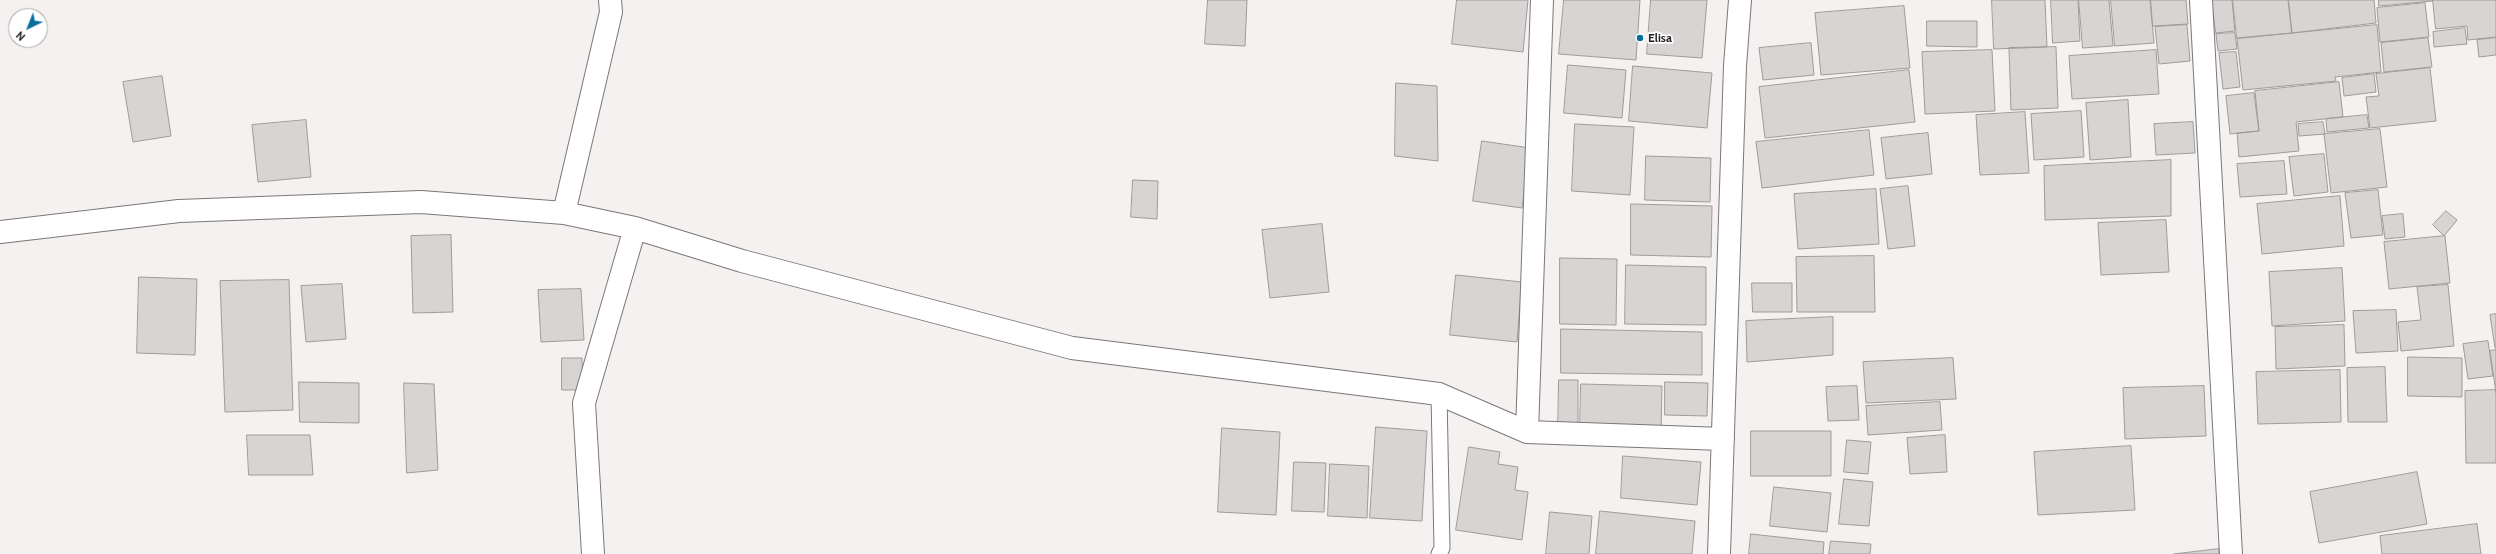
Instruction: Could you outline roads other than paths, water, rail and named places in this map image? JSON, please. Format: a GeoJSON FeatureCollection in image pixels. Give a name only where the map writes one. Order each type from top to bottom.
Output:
{"type":"FeatureCollection","features":[{"type":"Feature","properties":{"kind":"street"},"geometry":{"type":"LineString","coordinates":[[564,213],[611,12],[610,0]]}},
{"type":"Feature","properties":{"kind":"street"},"geometry":{"type":"LineString","coordinates":[[1528,432],[1542,0]]}},
{"type":"Feature","properties":{"kind":"street"},"geometry":{"type":"LineString","coordinates":[[2200,0],[2231,554]]}},
{"type":"Feature","properties":{"kind":"street"},"geometry":{"type":"LineString","coordinates":[[1719,554],[1735,66],[1746,1]]}},
{"type":"Feature","properties":{"kind":"street"},"geometry":{"type":"LineString","coordinates":[[0,232],[179,211],[422,202],[564,213],[635,228],[742,261],[1072,348],[1439,394],[1528,432],[1723,439]]}},
{"type":"Feature","properties":{"kind":"street"},"geometry":{"type":"LineString","coordinates":[[593,554],[584,403],[635,228]]}},
{"type":"Feature","properties":{"kind":"lane"},"geometry":{"type":"LineString","coordinates":[[1439,394],[1442,548],[1439,554]]}},
{"type":"Feature","properties":{"kind":"place","name":"Elisa"},"geometry":{"type":"Point","coordinates":[1640,38]}}]}
